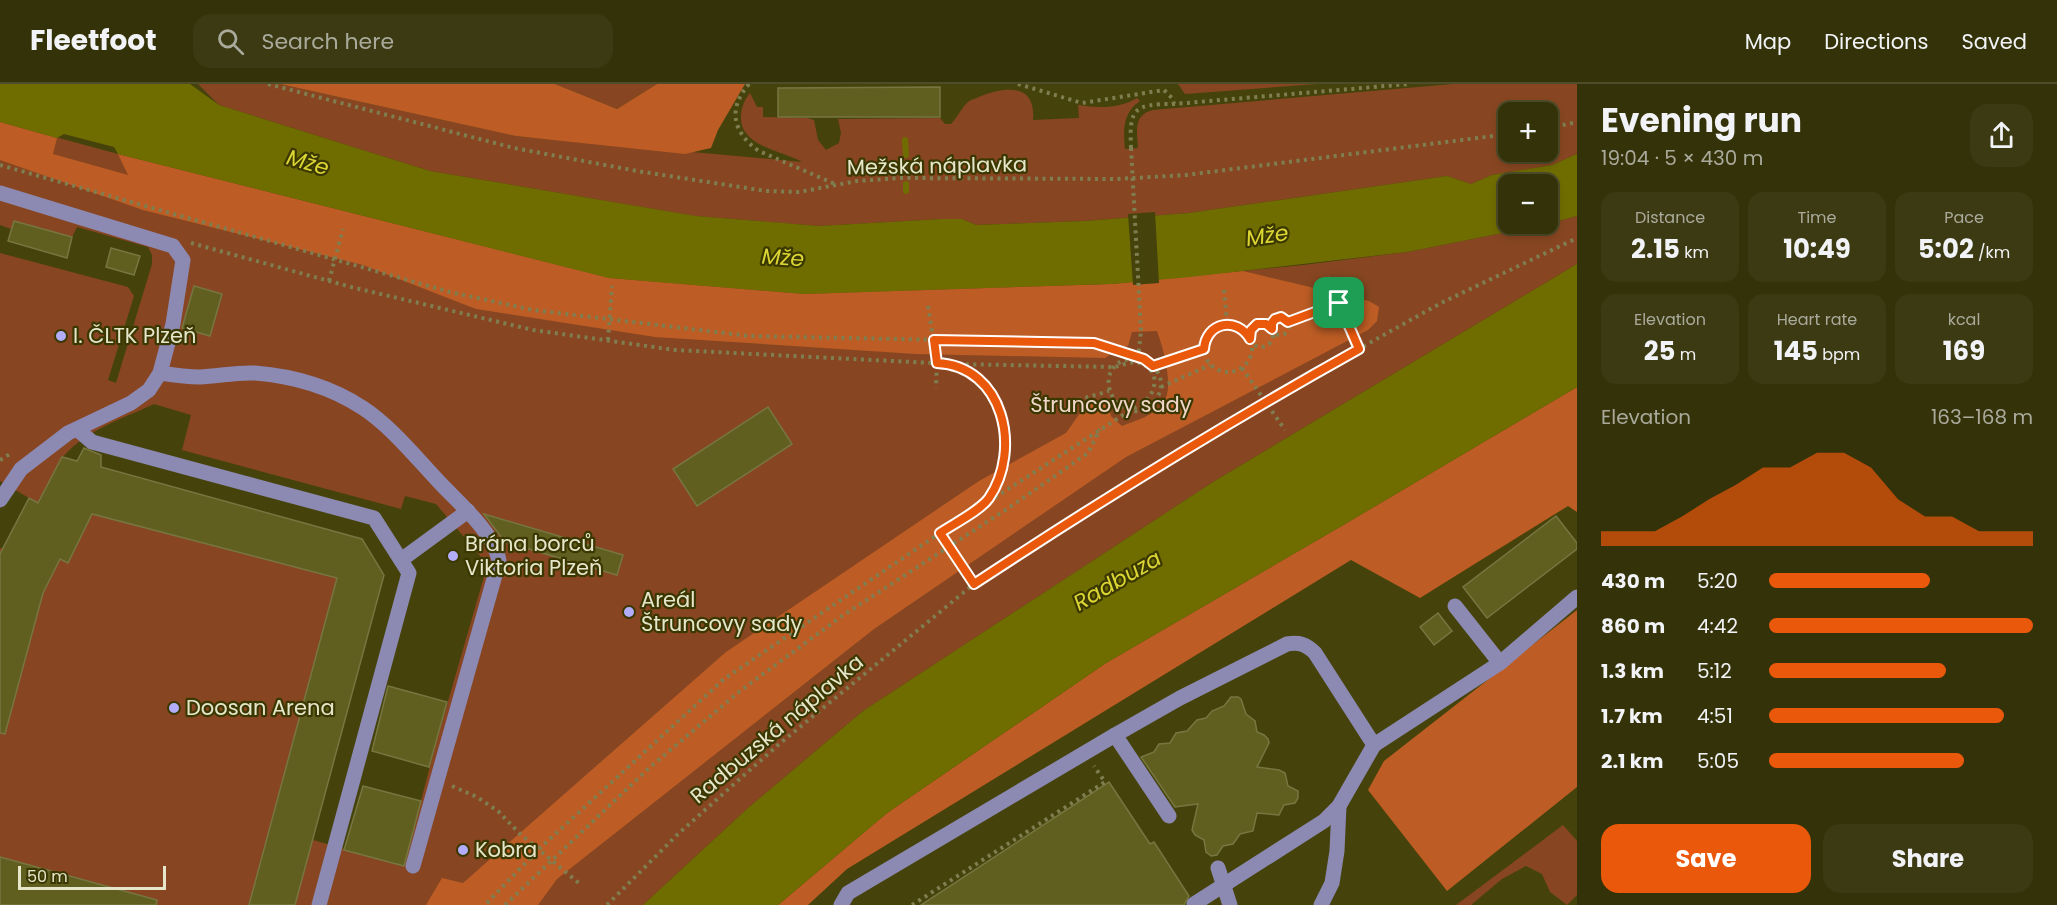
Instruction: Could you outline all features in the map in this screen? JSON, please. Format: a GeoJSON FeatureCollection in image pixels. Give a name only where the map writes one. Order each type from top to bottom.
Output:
{"type":"FeatureCollection","features":[{"type":"Feature","properties":{"kind":"street"},"geometry":{"type":"LineString","coordinates":[[0,192],[173,246],[183,260],[173,324],[160,373],[149,390],[131,403],[68,433],[21,469],[0,500]]}},
{"type":"Feature","properties":{"kind":"street"},"geometry":{"type":"LineString","coordinates":[[160,373],[182,377],[255,373],[304,381],[328,389],[364,408],[468,511],[497,551],[499,561],[413,866]]}},
{"type":"Feature","properties":{"kind":"street"},"geometry":{"type":"LineString","coordinates":[[77,429],[92,442],[374,518],[409,573],[319,905]]}},
{"type":"Feature","properties":{"kind":"street"},"geometry":{"type":"LineString","coordinates":[[401,560],[468,511]]}},
{"type":"Feature","properties":{"kind":"street"},"geometry":{"type":"LineString","coordinates":[[1194,904],[1324,821],[1339,806],[1374,745],[1500,663],[1577,597]]}},
{"type":"Feature","properties":{"kind":"street"},"geometry":{"type":"LineString","coordinates":[[1455,606],[1500,663]]}},
{"type":"Feature","properties":{"kind":"street"},"geometry":{"type":"LineString","coordinates":[[841,905],[848,893],[1115,735],[1180,698],[1287,644],[1302,644],[1315,653],[1374,745]]}},
{"type":"Feature","properties":{"kind":"street"},"geometry":{"type":"LineString","coordinates":[[1115,735],[1169,816]]}},
{"type":"Feature","properties":{"kind":"street"},"geometry":{"type":"LineString","coordinates":[[1321,905],[1332,883],[1337,851],[1339,806]]}},
{"type":"Feature","properties":{"kind":"street"},"geometry":{"type":"LineString","coordinates":[[1218,868],[1230,905]]}},
{"type":"Feature","properties":{"kind":"path","name":"Mežská náplavka"},"geometry":{"type":"LineString","coordinates":[[268,84],[514,148],[637,171],[766,191],[799,192],[835,184],[901,178],[1117,179],[1186,175],[1498,135]]}},
{"type":"Feature","properties":{"kind":"path"},"geometry":{"type":"LineString","coordinates":[[749,84],[740,95],[735,107],[735,121],[739,133],[748,144],[759,152],[835,184]]}},
{"type":"Feature","properties":{"kind":"path"},"geometry":{"type":"LineString","coordinates":[[1018,84],[1082,103],[1164,90],[1173,98],[1174,104]]}},
{"type":"Feature","properties":{"kind":"path"},"geometry":{"type":"LineString","coordinates":[[1138,360],[1141,331],[1131,148],[1131,122],[1135,113],[1151,104],[1409,84]]}},
{"type":"Feature","properties":{"kind":"path"},"geometry":{"type":"LineString","coordinates":[[1558,126],[1577,122]]}},
{"type":"Feature","properties":{"kind":"path"},"geometry":{"type":"LineString","coordinates":[[0,165],[450,292],[533,310],[749,336],[1094,343],[1138,360],[1153,366],[1159,375],[1161,387],[1157,398],[1138,410],[1129,410],[1115,402],[1109,391],[1108,381],[1115,367],[1129,358],[1138,360],[1147,366],[1152,371],[1155,384],[1150,397],[1129,410],[986,502],[724,679],[539,849],[485,905]]}},
{"type":"Feature","properties":{"kind":"path"},"geometry":{"type":"LineString","coordinates":[[328,281],[343,229]]}},
{"type":"Feature","properties":{"kind":"path","name":"Radbuzská náplavka"},"geometry":{"type":"LineString","coordinates":[[607,905],[678,834],[778,745],[974,584],[1063,525],[1265,401],[1441,303],[1577,238]]}},
{"type":"Feature","properties":{"kind":"path"},"geometry":{"type":"LineString","coordinates":[[186,242],[328,281],[533,330],[675,350],[951,364],[1115,367]]}},
{"type":"Feature","properties":{"kind":"path"},"geometry":{"type":"LineString","coordinates":[[1327,277],[1359,349]]}},
{"type":"Feature","properties":{"kind":"path"},"geometry":{"type":"LineString","coordinates":[[608,340],[612,286]]}},
{"type":"Feature","properties":{"kind":"path"},"geometry":{"type":"LineString","coordinates":[[1224,290],[1227,324]]}},
{"type":"Feature","properties":{"kind":"path"},"geometry":{"type":"LineString","coordinates":[[1288,322],[1364,294]]}},
{"type":"Feature","properties":{"kind":"path"},"geometry":{"type":"LineString","coordinates":[[928,306],[937,363],[936,388]]}},
{"type":"Feature","properties":{"kind":"path"},"geometry":{"type":"LineString","coordinates":[[1250,339],[1243,330],[1227,324],[1213,330],[1206,337],[1204,349],[1206,359],[1210,365],[1223,372],[1234,372],[1242,368],[1251,357],[1252,350],[1250,339],[1251,330],[1257,324],[1266,324],[1272,329],[1278,335],[1284,334],[1289,327],[1288,322],[1281,317],[1275,319],[1272,323],[1272,329],[1272,339],[1268,345],[1257,345],[1250,339]]}},
{"type":"Feature","properties":{"kind":"path"},"geometry":{"type":"LineString","coordinates":[[1153,366],[1204,349]]}},
{"type":"Feature","properties":{"kind":"path"},"geometry":{"type":"LineString","coordinates":[[951,364],[983,384],[1000,408],[1004,422],[1005,451],[1002,466],[997,483],[986,502]]}},
{"type":"Feature","properties":{"kind":"path"},"geometry":{"type":"LineString","coordinates":[[1161,387],[1210,365]]}},
{"type":"Feature","properties":{"kind":"path"},"geometry":{"type":"LineString","coordinates":[[1242,368],[1285,430]]}},
{"type":"Feature","properties":{"kind":"path"},"geometry":{"type":"LineString","coordinates":[[1071,402],[1109,391]]}},
{"type":"Feature","properties":{"kind":"path"},"geometry":{"type":"LineString","coordinates":[[505,905],[649,768],[740,691],[842,616],[1088,453],[1100,429]]}},
{"type":"Feature","properties":{"kind":"path"},"geometry":{"type":"LineString","coordinates":[[0,460],[10,454]]}},
{"type":"Feature","properties":{"kind":"path"},"geometry":{"type":"LineString","coordinates":[[940,533],[974,584]]}},
{"type":"Feature","properties":{"kind":"path"},"geometry":{"type":"LineString","coordinates":[[912,905],[1104,782],[1085,753]]}},
{"type":"Feature","properties":{"kind":"path"},"geometry":{"type":"LineString","coordinates":[[446,784],[477,797],[498,811],[519,833],[552,858],[581,885]]}},
{"type":"Feature","properties":{"kind":"green space"},"geometry":{"type":"Polygon","coordinates":[[[198,84],[280,84],[517,136],[802,162],[754,141],[747,134],[742,126],[741,113],[750,93],[757,107],[763,107],[763,117],[814,120],[818,140],[826,150],[839,143],[841,133],[838,119],[940,118],[945,124],[951,124],[968,102],[1001,90],[1018,91],[1025,94],[1033,108],[1033,120],[1079,118],[1078,105],[1108,107],[1137,98],[1140,101],[1130,110],[1125,122],[1125,149],[1138,148],[1139,120],[1147,112],[1153,110],[1453,84],[1577,84],[1577,154],[1552,165],[1492,175],[1471,184],[1447,176],[1189,213],[1084,221],[976,225],[962,219],[942,219],[819,226],[695,216],[430,171],[219,105],[198,84]]]}},
{"type":"Feature","properties":{"kind":"green space"},"geometry":{"type":"Polygon","coordinates":[[[555,84],[657,84],[617,109],[555,84]]]}},
{"type":"Feature","properties":{"kind":"green space"},"geometry":{"type":"Polygon","coordinates":[[[1178,84],[1317,84],[1185,94],[1178,84]]]}},
{"type":"Feature","properties":{"kind":"green space","name":"Štruncovy sady"},"geometry":{"type":"Polygon","coordinates":[[[0,122],[609,278],[940,288],[1112,284],[1407,252],[1498,234],[1558,234],[1558,221],[1577,216],[1577,264],[1213,482],[863,711],[748,808],[643,905],[0,905],[0,548],[3,549],[29,498],[0,481],[0,253],[128,287],[134,296],[108,380],[116,383],[152,264],[152,255],[148,247],[77,227],[72,237],[14,221],[11,229],[0,225],[0,122]],[[154,404],[93,432],[63,457],[362,539],[384,575],[313,840],[404,866],[436,743],[485,573],[481,557],[436,504],[405,496],[401,509],[182,450],[191,415],[154,404]]]}},
{"type":"Feature","properties":{"kind":"green space"},"geometry":{"type":"Polygon","coordinates":[[[1563,825],[1577,841],[1577,895],[1567,905],[1550,892],[1542,874],[1526,866],[1502,879],[1471,905],[1456,905],[1563,825]]]}},
{"type":"Feature","properties":{"kind":"shaded area"},"geometry":{"type":"Polygon","coordinates":[[[280,84],[555,84],[617,109],[657,84],[745,84],[718,130],[711,148],[685,154],[516,136],[280,84]]]}},
{"type":"Feature","properties":{"kind":"shaded area"},"geometry":{"type":"Polygon","coordinates":[[[0,122],[57,138],[53,154],[128,175],[118,154],[610,278],[804,294],[1112,284],[1243,271],[1369,301],[1379,307],[1377,321],[1368,330],[1126,457],[874,629],[557,879],[538,905],[426,905],[442,878],[463,883],[726,652],[979,481],[1066,433],[1085,406],[1100,401],[1109,408],[1111,416],[1122,426],[1155,411],[1163,403],[1168,388],[1167,367],[1157,331],[1132,332],[1128,346],[1120,348],[1105,358],[916,354],[655,337],[476,309],[363,265],[143,210],[0,160],[0,122]]]}},
{"type":"Feature","properties":{"kind":"shaded area"},"geometry":{"type":"Polygon","coordinates":[[[1577,387],[1577,512],[1568,506],[1420,598],[1351,560],[847,869],[808,905],[778,905],[887,813],[1106,663],[1577,387]]]}},
{"type":"Feature","properties":{"kind":"shaded area"},"geometry":{"type":"Polygon","coordinates":[[[1577,610],[1577,787],[1447,891],[1368,790],[1384,761],[1577,610]]]}},
{"type":"Feature","properties":{"kind":"water","name":"Mže"},"geometry":{"type":"Polygon","coordinates":[[[0,84],[190,84],[219,105],[430,171],[696,216],[819,226],[942,219],[962,219],[976,225],[1085,221],[1189,213],[1447,176],[1471,184],[1498,174],[1498,234],[1407,252],[1112,284],[804,294],[609,278],[118,154],[114,147],[64,134],[57,138],[0,122],[0,84]]]}},
{"type":"Feature","properties":{"kind":"water"},"geometry":{"type":"Polygon","coordinates":[[[1577,154],[1577,216],[1558,221],[1558,174],[1498,174],[1552,165],[1577,154]]]}},
{"type":"Feature","properties":{"kind":"water","name":"Radbuza"},"geometry":{"type":"Polygon","coordinates":[[[1577,264],[1577,387],[1106,663],[887,813],[778,905],[643,905],[748,808],[863,711],[1213,482],[1577,264]]]}},
{"type":"Feature","properties":{"kind":"pier"},"geometry":{"type":"Polygon","coordinates":[[[1155,212],[1159,283],[1133,285],[1128,214],[1155,212]]]}},
{"type":"Feature","properties":{"kind":"building"},"geometry":{"type":"Polygon","coordinates":[[[940,87],[940,117],[778,117],[778,88],[940,87]]]}},
{"type":"Feature","properties":{"kind":"building"},"geometry":{"type":"Polygon","coordinates":[[[14,221],[72,237],[67,258],[8,241],[14,221]]]}},
{"type":"Feature","properties":{"kind":"building"},"geometry":{"type":"Polygon","coordinates":[[[111,248],[140,256],[134,275],[106,267],[111,248]]]}},
{"type":"Feature","properties":{"kind":"building"},"geometry":{"type":"Polygon","coordinates":[[[194,286],[222,294],[210,336],[182,328],[194,286]]]}},
{"type":"Feature","properties":{"kind":"building"},"geometry":{"type":"Polygon","coordinates":[[[768,407],[792,444],[697,506],[673,469],[768,407]]]}},
{"type":"Feature","properties":{"kind":"building"},"geometry":{"type":"Polygon","coordinates":[[[84,448],[101,455],[101,467],[362,539],[384,575],[295,905],[249,905],[337,578],[92,514],[68,563],[60,559],[43,593],[5,734],[0,733],[0,554],[29,498],[38,503],[62,457],[77,461],[84,448]]]}},
{"type":"Feature","properties":{"kind":"building"},"geometry":{"type":"Polygon","coordinates":[[[484,514],[623,555],[617,575],[505,542],[484,514]]]}},
{"type":"Feature","properties":{"kind":"building"},"geometry":{"type":"Polygon","coordinates":[[[1556,516],[1577,543],[1577,549],[1487,618],[1463,587],[1556,516]]]}},
{"type":"Feature","properties":{"kind":"building"},"geometry":{"type":"Polygon","coordinates":[[[1438,613],[1452,631],[1434,645],[1420,627],[1438,613]]]}},
{"type":"Feature","properties":{"kind":"building"},"geometry":{"type":"Polygon","coordinates":[[[388,686],[447,702],[429,767],[372,751],[388,686]]]}},
{"type":"Feature","properties":{"kind":"building"},"geometry":{"type":"Polygon","coordinates":[[[1231,697],[1241,699],[1246,714],[1255,721],[1257,732],[1268,739],[1269,743],[1257,767],[1285,773],[1288,786],[1298,791],[1298,798],[1295,803],[1284,805],[1279,815],[1257,813],[1253,831],[1240,834],[1233,844],[1223,846],[1217,855],[1211,856],[1206,852],[1204,840],[1195,835],[1192,830],[1198,804],[1175,807],[1141,757],[1154,752],[1159,744],[1170,743],[1176,733],[1187,731],[1197,720],[1206,718],[1212,711],[1224,706],[1231,697]]]}},
{"type":"Feature","properties":{"kind":"building"},"geometry":{"type":"Polygon","coordinates":[[[1109,782],[1150,844],[1154,842],[1189,896],[1184,905],[921,905],[1109,782]]]}},
{"type":"Feature","properties":{"kind":"building"},"geometry":{"type":"Polygon","coordinates":[[[363,786],[421,801],[404,866],[344,850],[363,786]]]}},
{"type":"Feature","properties":{"kind":"building"},"geometry":{"type":"Polygon","coordinates":[[[0,857],[157,900],[156,905],[0,905],[0,857]]]}},
{"type":"Feature","properties":{"kind":"waterway"},"geometry":{"type":"LineString","coordinates":[[905,140],[906,155]]}},
{"type":"Feature","properties":{"kind":"waterway"},"geometry":{"type":"LineString","coordinates":[[906,184],[906,191]]}},
{"type":"Feature","properties":{"kind":"place","name":"I. ČLTK Plzeň"},"geometry":{"type":"Point","coordinates":[61,336]}},
{"type":"Feature","properties":{"kind":"place","name":"Brána borců Viktoria Plzeň"},"geometry":{"type":"Point","coordinates":[453,556]}},
{"type":"Feature","properties":{"kind":"place","name":"Areál Štruncovy sady"},"geometry":{"type":"Point","coordinates":[629,612]}},
{"type":"Feature","properties":{"kind":"place","name":"Doosan Arena"},"geometry":{"type":"Point","coordinates":[174,708]}},
{"type":"Feature","properties":{"kind":"place","name":"Kobra"},"geometry":{"type":"Point","coordinates":[463,850]}},
{"type":"Feature","properties":{"kind":"route"},"geometry":{"type":"LineString","coordinates":[[1339,303],[1359,349],[1244,413],[1063,525],[974,584],[940,533],[986,502],[993,492],[1005,451],[1004,422],[1000,408],[983,384],[951,364],[937,363],[934,340],[1094,343],[1144,359],[1153,366],[1204,349],[1209,333],[1222,325],[1238,326],[1248,334],[1250,339],[1251,330],[1257,324],[1266,324],[1272,329],[1271,326],[1275,319],[1281,317],[1288,322],[1339,303]]}}]}
